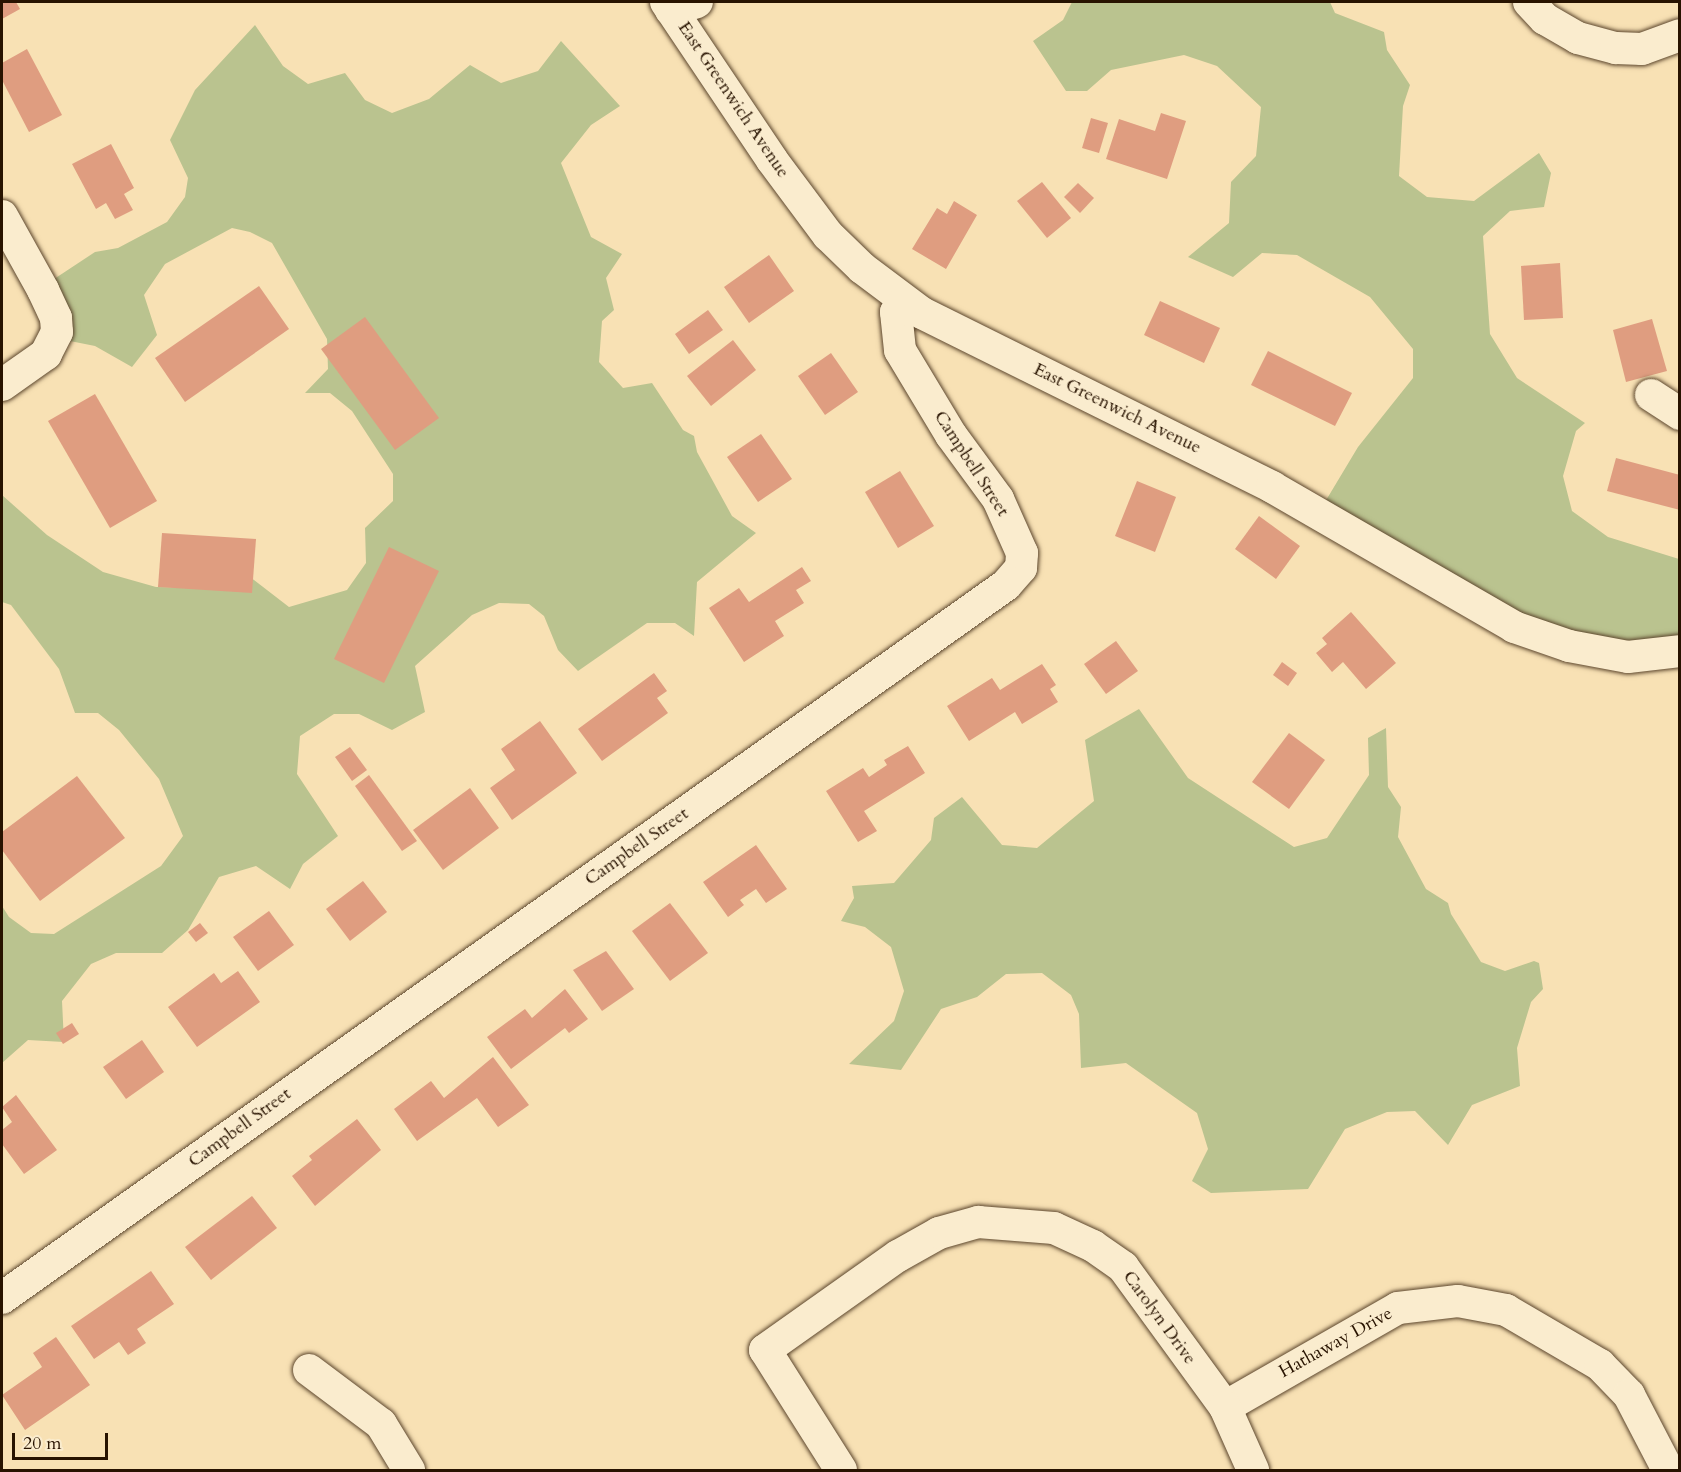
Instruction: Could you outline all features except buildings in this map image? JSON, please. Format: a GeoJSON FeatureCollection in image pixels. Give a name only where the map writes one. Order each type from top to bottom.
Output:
{"type":"FeatureCollection","features":[{"type":"Feature","properties":{"kind":"street"},"geometry":{"type":"LineString","coordinates":[[1529,2],[1545,19],[1578,38],[1616,48],[1642,49],[1680,35]]}},
{"type":"Feature","properties":{"kind":"street","name":"East Greenwich Avenue"},"geometry":{"type":"LineString","coordinates":[[678,4],[828,235],[904,302],[1272,487],[1514,627],[1569,646],[1628,657],[1680,651]]}},
{"type":"Feature","properties":{"kind":"street"},"geometry":{"type":"LineString","coordinates":[[2,216],[43,290],[56,318],[57,332],[46,354],[2,384]]}},
{"type":"Feature","properties":{"kind":"street","name":"Campbell Street"},"geometry":{"type":"LineString","coordinates":[[2,1299],[1006,585],[1021,568],[1022,553],[998,499],[951,435],[900,350],[896,312],[904,302]]}},
{"type":"Feature","properties":{"kind":"street"},"geometry":{"type":"LineString","coordinates":[[1651,396],[1680,414]]}},
{"type":"Feature","properties":{"kind":"street","name":"Carolyn Drive"},"geometry":{"type":"LineString","coordinates":[[841,1470],[765,1350],[898,1256],[939,1233],[978,1222],[1054,1228],[1093,1246],[1123,1267],[1225,1407],[1252,1470]]}},
{"type":"Feature","properties":{"kind":"street","name":"Hathaway Drive"},"geometry":{"type":"LineString","coordinates":[[1225,1407],[1398,1308],[1458,1301],[1506,1310],[1600,1365],[1629,1395],[1668,1470]]}},
{"type":"Feature","properties":{"kind":"street"},"geometry":{"type":"LineString","coordinates":[[309,1370],[381,1425],[409,1470]]}},
{"type":"Feature","properties":{"kind":"green space"},"geometry":{"type":"Polygon","coordinates":[[[1072,2],[1330,2],[1335,13],[1384,32],[1387,50],[1410,85],[1403,106],[1399,176],[1427,197],[1474,201],[1539,153],[1551,173],[1544,207],[1510,211],[1483,236],[1490,334],[1517,378],[1585,423],[1576,431],[1563,476],[1572,511],[1608,537],[1679,559],[1679,652],[1567,646],[1319,512],[1358,447],[1413,378],[1413,349],[1370,297],[1297,255],[1262,253],[1233,277],[1188,257],[1229,223],[1231,182],[1256,156],[1261,107],[1217,66],[1184,55],[1111,70],[1087,91],[1066,91],[1033,41],[1063,20],[1072,2]]]}},
{"type":"Feature","properties":{"kind":"green space"},"geometry":{"type":"Polygon","coordinates":[[[255,25],[283,66],[308,84],[345,73],[365,100],[392,113],[429,99],[470,65],[501,83],[538,71],[561,41],[620,106],[591,125],[561,163],[591,237],[622,254],[606,278],[614,310],[602,321],[599,362],[623,388],[652,383],[683,430],[694,436],[697,452],[732,516],[756,533],[697,582],[694,636],[675,623],[647,623],[578,671],[558,650],[544,616],[529,604],[499,603],[472,615],[415,666],[425,712],[392,730],[359,714],[334,714],[300,736],[297,774],[338,836],[303,864],[290,889],[256,866],[219,877],[188,930],[162,953],[116,953],[91,964],[62,1001],[64,1042],[28,1040],[2,1063],[2,906],[9,917],[31,933],[54,934],[161,866],[183,836],[159,779],[119,730],[98,713],[75,713],[59,669],[11,605],[2,602],[2,495],[47,535],[103,572],[156,587],[207,588],[250,577],[289,607],[347,590],[366,563],[365,528],[393,501],[393,474],[352,411],[330,393],[305,393],[328,369],[327,339],[272,243],[250,232],[232,228],[165,264],[144,295],[157,335],[132,367],[95,346],[55,338],[42,287],[95,252],[118,248],[167,222],[185,197],[188,178],[170,140],[195,90],[255,25]]]}},
{"type":"Feature","properties":{"kind":"green space"},"geometry":{"type":"Polygon","coordinates":[[[1139,709],[1188,778],[1294,847],[1327,838],[1369,775],[1368,738],[1386,728],[1388,787],[1401,807],[1398,837],[1426,889],[1448,903],[1451,914],[1481,962],[1505,971],[1534,961],[1539,963],[1543,989],[1531,1002],[1517,1048],[1520,1086],[1472,1105],[1448,1145],[1415,1111],[1387,1112],[1345,1129],[1308,1189],[1211,1193],[1192,1181],[1208,1149],[1197,1113],[1126,1063],[1081,1068],[1079,1014],[1071,995],[1042,973],[1006,974],[977,997],[941,1009],[901,1070],[849,1064],[894,1021],[904,991],[891,947],[865,927],[841,921],[854,898],[852,886],[894,883],[931,840],[934,818],[962,797],[1002,845],[1037,848],[1094,801],[1085,740],[1139,709]]]}}]}
